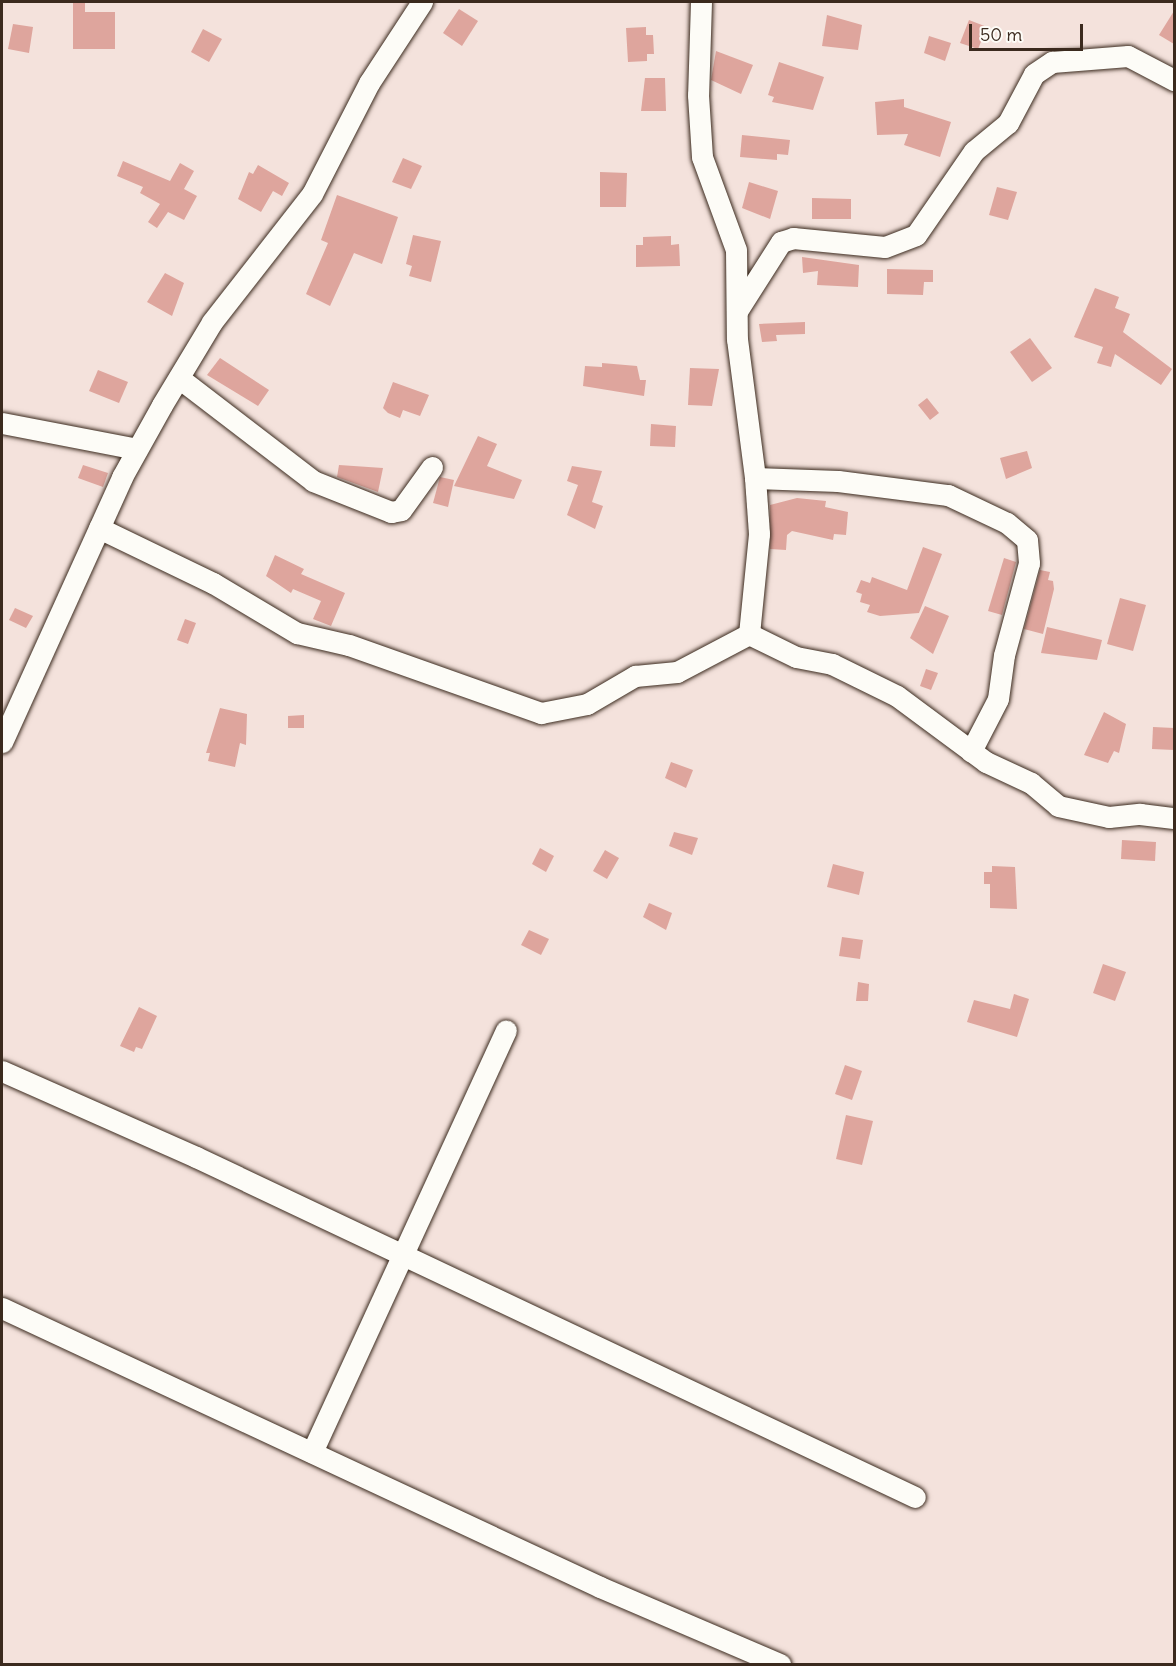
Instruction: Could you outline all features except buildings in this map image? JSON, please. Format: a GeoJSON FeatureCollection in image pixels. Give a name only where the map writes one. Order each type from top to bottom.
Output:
{"type":"FeatureCollection","features":[{"type":"Feature","properties":{"kind":"street"},"geometry":{"type":"LineString","coordinates":[[2,741],[137,449],[212,322],[312,194],[369,83],[422,2]]}},
{"type":"Feature","properties":{"kind":"street"},"geometry":{"type":"LineString","coordinates":[[701,2],[698,95],[702,157],[736,250],[736,312],[755,478],[759,534],[749,634]]}},
{"type":"Feature","properties":{"kind":"street"},"geometry":{"type":"LineString","coordinates":[[736,312],[781,242],[793,238],[885,248],[916,235],[974,152],[1008,123],[1034,74],[1052,62],[1128,56],[1174,80]]}},
{"type":"Feature","properties":{"kind":"street"},"geometry":{"type":"LineString","coordinates":[[179,378],[313,481],[391,512],[401,510],[432,466]]}},
{"type":"Feature","properties":{"kind":"street"},"geometry":{"type":"LineString","coordinates":[[2,423],[137,449]]}},
{"type":"Feature","properties":{"kind":"street"},"geometry":{"type":"LineString","coordinates":[[755,478],[838,481],[948,495],[1007,523],[1027,540],[1029,563],[1004,655],[998,699],[971,751]]}},
{"type":"Feature","properties":{"kind":"street"},"geometry":{"type":"LineString","coordinates":[[99,528],[213,583],[297,633],[349,645],[541,713],[587,704],[635,676],[677,672],[749,634]]}},
{"type":"Feature","properties":{"kind":"street"},"geometry":{"type":"LineString","coordinates":[[749,634],[760,643],[832,664],[897,696],[971,751],[1031,783],[1058,806],[1108,817],[1140,814],[1174,819]]}},
{"type":"Feature","properties":{"kind":"street"},"geometry":{"type":"LineString","coordinates":[[312,1452],[399,1255],[506,1030]]}},
{"type":"Feature","properties":{"kind":"street"},"geometry":{"type":"LineString","coordinates":[[2,1071],[915,1497]]}},
{"type":"Feature","properties":{"kind":"street"},"geometry":{"type":"LineString","coordinates":[[2,1308],[600,1587],[780,1665]]}}]}
